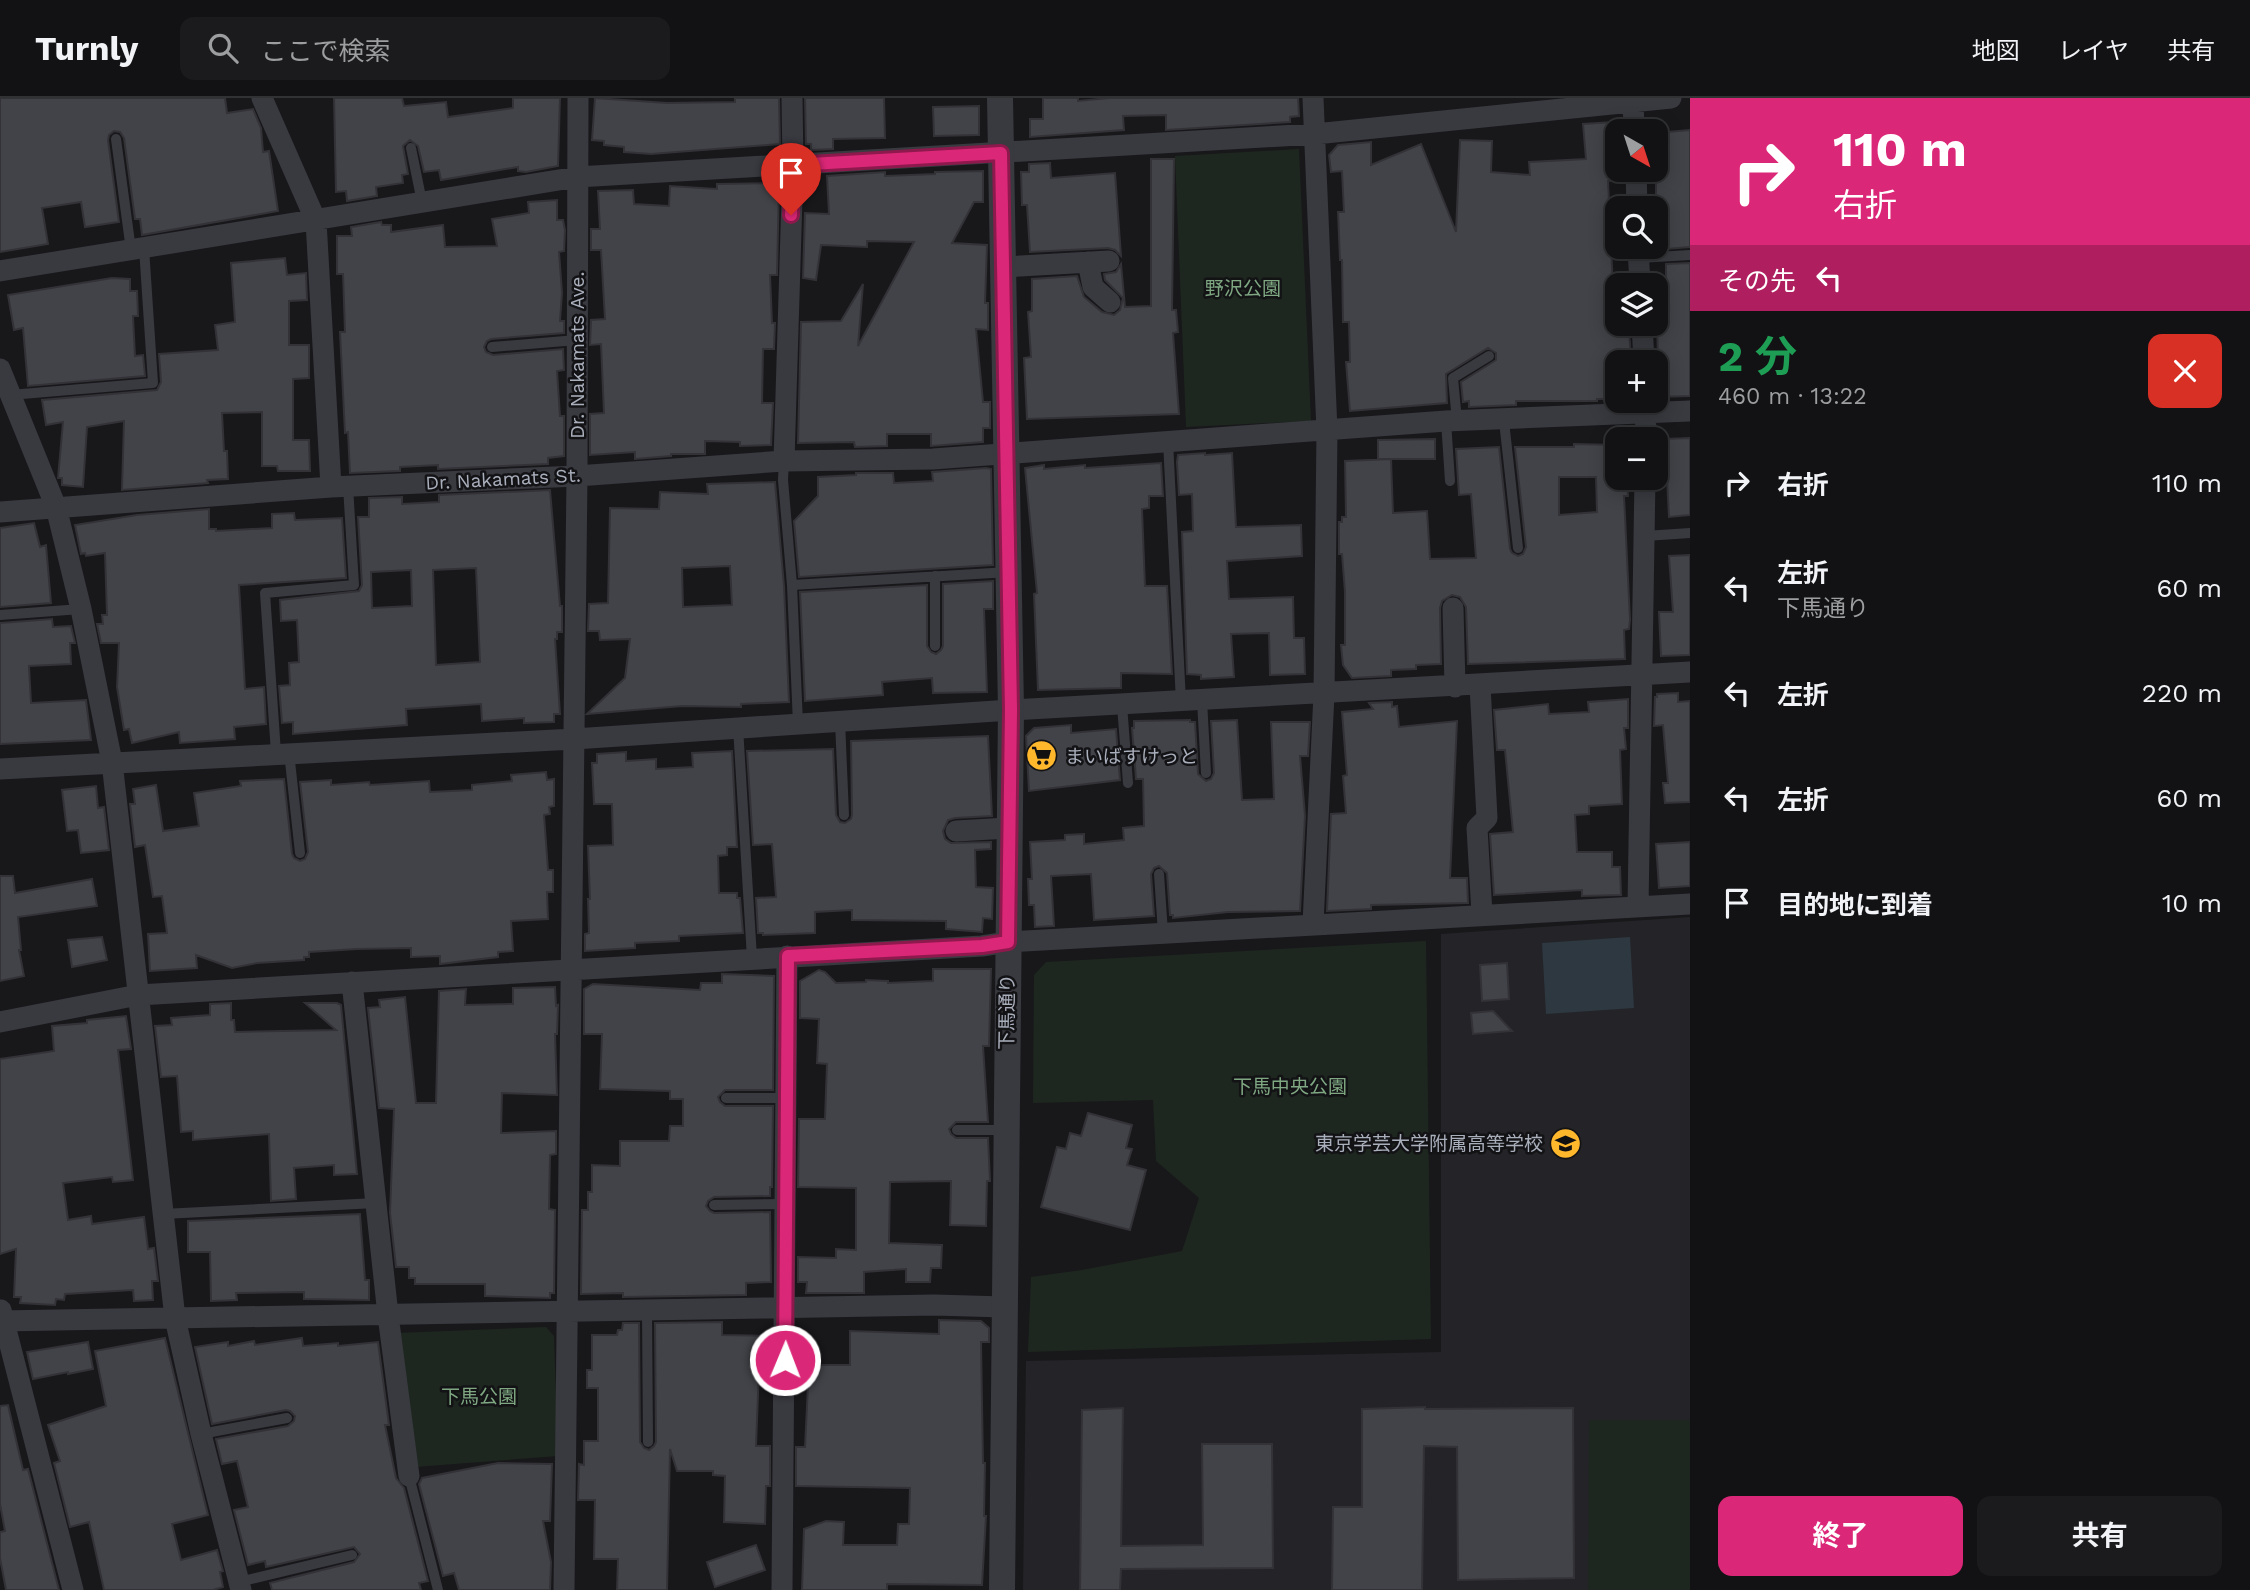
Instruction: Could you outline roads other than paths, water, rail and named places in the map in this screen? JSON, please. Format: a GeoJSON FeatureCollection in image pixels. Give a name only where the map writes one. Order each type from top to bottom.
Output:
{"type":"FeatureCollection","features":[{"type":"Feature","properties":{"kind":"street"},"geometry":{"type":"LineString","coordinates":[[262,98],[316,220],[339,487]]}},
{"type":"Feature","properties":{"kind":"street","name":"Dr. Nakamats Ave."},"geometry":{"type":"LineString","coordinates":[[564,1590],[577,476],[578,98]]}},
{"type":"Feature","properties":{"kind":"street"},"geometry":{"type":"LineString","coordinates":[[784,461],[793,165],[792,98]]}},
{"type":"Feature","properties":{"kind":"street","name":"下馬通り"},"geometry":{"type":"LineString","coordinates":[[1000,98],[1011,710],[1002,1590]]}},
{"type":"Feature","properties":{"kind":"street"},"geometry":{"type":"LineString","coordinates":[[1313,98],[1327,431],[1324,694],[1313,924]]}},
{"type":"Feature","properties":{"kind":"street"},"geometry":{"type":"LineString","coordinates":[[0,271],[577,177],[1315,134],[1671,98]]}},
{"type":"Feature","properties":{"kind":"street"},"geometry":{"type":"LineString","coordinates":[[1633,100],[1634,119]]}},
{"type":"Feature","properties":{"kind":"street"},"geometry":{"type":"LineString","coordinates":[[1003,267],[1098,262],[1093,287],[1110,302]]}},
{"type":"Feature","properties":{"kind":"street"},"geometry":{"type":"LineString","coordinates":[[0,369],[56,507],[81,609],[113,762],[174,1318],[240,1586]]}},
{"type":"Feature","properties":{"kind":"street","name":"Dr. Nakamats St."},"geometry":{"type":"LineString","coordinates":[[1668,409],[1690,411]]}},
{"type":"Feature","properties":{"kind":"street","name":"Dr. Nakamats St."},"geometry":{"type":"LineString","coordinates":[[0,512],[339,487],[577,476],[784,461],[933,458],[1451,421],[1504,421],[1605,411]]}},
{"type":"Feature","properties":{"kind":"street"},"geometry":{"type":"LineString","coordinates":[[1638,908],[1645,490]]}},
{"type":"Feature","properties":{"kind":"street"},"geometry":{"type":"LineString","coordinates":[[1453,608],[1455,687]]}},
{"type":"Feature","properties":{"kind":"street"},"geometry":{"type":"LineString","coordinates":[[0,769],[574,739],[1011,710],[1690,672]]}},
{"type":"Feature","properties":{"kind":"street"},"geometry":{"type":"LineString","coordinates":[[1480,685],[1487,817],[1477,828],[1482,914]]}},
{"type":"Feature","properties":{"kind":"street"},"geometry":{"type":"LineString","coordinates":[[956,831],[1008,828]]}},
{"type":"Feature","properties":{"kind":"street"},"geometry":{"type":"LineString","coordinates":[[0,1023],[138,995],[1482,914],[1690,904]]}},
{"type":"Feature","properties":{"kind":"street"},"geometry":{"type":"LineString","coordinates":[[782,1590],[788,956]]}},
{"type":"Feature","properties":{"kind":"street"},"geometry":{"type":"LineString","coordinates":[[352,982],[388,1315],[409,1476]]}},
{"type":"Feature","properties":{"kind":"street"},"geometry":{"type":"LineString","coordinates":[[73,1590],[1,1316],[174,1318],[934,1305],[1005,1307]]}},
{"type":"Feature","properties":{"kind":"lane"},"geometry":{"type":"LineString","coordinates":[[10,395],[153,383],[138,249],[116,139]]}},
{"type":"Feature","properties":{"kind":"lane"},"geometry":{"type":"LineString","coordinates":[[411,148],[422,202]]}},
{"type":"Feature","properties":{"kind":"lane"},"geometry":{"type":"LineString","coordinates":[[1668,254],[1690,255]]}},
{"type":"Feature","properties":{"kind":"lane"},"geometry":{"type":"LineString","coordinates":[[492,347],[577,340]]}},
{"type":"Feature","properties":{"kind":"lane"},"geometry":{"type":"LineString","coordinates":[[1450,481],[1453,378],[1489,356]]}},
{"type":"Feature","properties":{"kind":"lane"},"geometry":{"type":"LineString","coordinates":[[1504,421],[1518,548]]}},
{"type":"Feature","properties":{"kind":"lane"},"geometry":{"type":"LineString","coordinates":[[1168,441],[1191,701],[1206,773]]}},
{"type":"Feature","properties":{"kind":"lane"},"geometry":{"type":"LineString","coordinates":[[784,461],[798,724]]}},
{"type":"Feature","properties":{"kind":"lane"},"geometry":{"type":"LineString","coordinates":[[300,853],[283,753],[265,593],[354,586],[339,487]]}},
{"type":"Feature","properties":{"kind":"lane"},"geometry":{"type":"LineString","coordinates":[[1644,536],[1690,533]]}},
{"type":"Feature","properties":{"kind":"lane"},"geometry":{"type":"LineString","coordinates":[[792,585],[1009,572]]}},
{"type":"Feature","properties":{"kind":"lane"},"geometry":{"type":"LineString","coordinates":[[935,576],[935,646]]}},
{"type":"Feature","properties":{"kind":"lane"},"geometry":{"type":"LineString","coordinates":[[0,615],[81,609]]}},
{"type":"Feature","properties":{"kind":"lane"},"geometry":{"type":"LineString","coordinates":[[1122,705],[1128,783]]}},
{"type":"Feature","properties":{"kind":"lane"},"geometry":{"type":"LineString","coordinates":[[840,721],[844,815]]}},
{"type":"Feature","properties":{"kind":"lane"},"geometry":{"type":"LineString","coordinates":[[738,727],[752,958]]}},
{"type":"Feature","properties":{"kind":"lane"},"geometry":{"type":"LineString","coordinates":[[1159,874],[1163,933]]}},
{"type":"Feature","properties":{"kind":"lane"},"geometry":{"type":"LineString","coordinates":[[726,1098],[787,1098]]}},
{"type":"Feature","properties":{"kind":"lane"},"geometry":{"type":"LineString","coordinates":[[957,1130],[1005,1130]]}},
{"type":"Feature","properties":{"kind":"lane"},"geometry":{"type":"LineString","coordinates":[[163,1214],[376,1203]]}},
{"type":"Feature","properties":{"kind":"lane"},"geometry":{"type":"LineString","coordinates":[[715,1205],[786,1204]]}},
{"type":"Feature","properties":{"kind":"lane"},"geometry":{"type":"LineString","coordinates":[[647,1311],[648,1441]]}},
{"type":"Feature","properties":{"kind":"lane"},"geometry":{"type":"LineString","coordinates":[[201,1434],[287,1418]]}},
{"type":"Feature","properties":{"kind":"lane"},"geometry":{"type":"LineString","coordinates":[[409,1476],[438,1590]]}},
{"type":"Feature","properties":{"kind":"lane"},"geometry":{"type":"LineString","coordinates":[[240,1586],[352,1555]]}},
{"type":"Feature","properties":{"kind":"place","name":"まいばすけっと"},"geometry":{"type":"Point","coordinates":[1042,756]}},
{"type":"Feature","properties":{"kind":"place","name":"東京学芸大学附属高等学校"},"geometry":{"type":"Point","coordinates":[1566,1143]}},
{"type":"Feature","properties":{"kind":"park label","name":"野沢公園"},"geometry":{"type":"Point","coordinates":[1243,288]}},
{"type":"Feature","properties":{"kind":"park label","name":"下馬中央公園"},"geometry":{"type":"Point","coordinates":[1290,1086]}},
{"type":"Feature","properties":{"kind":"park label","name":"下馬公園"},"geometry":{"type":"Point","coordinates":[479,1396]}}]}
